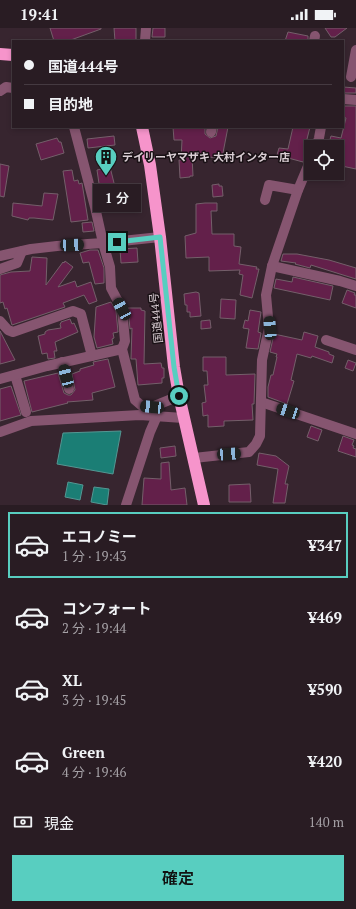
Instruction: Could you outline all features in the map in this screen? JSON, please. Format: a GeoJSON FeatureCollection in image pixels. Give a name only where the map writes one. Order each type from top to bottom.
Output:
{"type":"FeatureCollection","features":[{"type":"Feature","properties":{"kind":"highway"},"geometry":{"type":"LineString","coordinates":[[0,54],[12,55]]}},
{"type":"Feature","properties":{"kind":"highway","name":"国道444号"},"geometry":{"type":"LineString","coordinates":[[142,128],[150,165],[160,237],[174,367],[183,418],[194,458],[204,505]]}},
{"type":"Feature","properties":{"kind":"street"},"geometry":{"type":"LineString","coordinates":[[145,40],[146,28]]}},
{"type":"Feature","properties":{"kind":"street"},"geometry":{"type":"LineString","coordinates":[[350,77],[356,50]]}},
{"type":"Feature","properties":{"kind":"street"},"geometry":{"type":"LineString","coordinates":[[0,91],[6,87],[12,88]]}},
{"type":"Feature","properties":{"kind":"street"},"geometry":{"type":"LineString","coordinates":[[344,99],[356,100]]}},
{"type":"Feature","properties":{"kind":"street"},"geometry":{"type":"LineString","coordinates":[[74,128],[110,267],[111,288],[122,309],[125,341],[122,349],[136,400],[142,406],[152,407],[179,396]]}},
{"type":"Feature","properties":{"kind":"street"},"geometry":{"type":"LineString","coordinates":[[318,140],[321,128]]}},
{"type":"Feature","properties":{"kind":"street"},"geometry":{"type":"LineString","coordinates":[[194,458],[249,452],[256,444],[260,436],[262,360],[270,328],[266,295],[272,266],[304,176]]}},
{"type":"Feature","properties":{"kind":"street"},"geometry":{"type":"LineString","coordinates":[[265,200],[269,185],[298,190]]}},
{"type":"Feature","properties":{"kind":"street"},"geometry":{"type":"LineString","coordinates":[[0,256],[57,246],[160,237]]}},
{"type":"Feature","properties":{"kind":"street"},"geometry":{"type":"LineString","coordinates":[[0,269],[17,263],[22,251]]}},
{"type":"Feature","properties":{"kind":"street"},"geometry":{"type":"LineString","coordinates":[[272,266],[356,286]]}},
{"type":"Feature","properties":{"kind":"street"},"geometry":{"type":"LineString","coordinates":[[0,321],[8,330],[13,332],[73,311],[81,314],[92,356]]}},
{"type":"Feature","properties":{"kind":"street"},"geometry":{"type":"LineString","coordinates":[[326,340],[356,350]]}},
{"type":"Feature","properties":{"kind":"street"},"geometry":{"type":"LineString","coordinates":[[0,379],[62,362],[122,349]]}},
{"type":"Feature","properties":{"kind":"street"},"geometry":{"type":"LineString","coordinates":[[62,362],[69,388]]}},
{"type":"Feature","properties":{"kind":"street"},"geometry":{"type":"LineString","coordinates":[[16,375],[26,412]]}},
{"type":"Feature","properties":{"kind":"street"},"geometry":{"type":"LineString","coordinates":[[261,402],[356,434]]}},
{"type":"Feature","properties":{"kind":"street"},"geometry":{"type":"LineString","coordinates":[[0,432],[31,421],[140,415],[183,418]]}},
{"type":"Feature","properties":{"kind":"street"},"geometry":{"type":"LineString","coordinates":[[126,505],[148,438],[157,416]]}},
{"type":"Feature","properties":{"kind":"shaded area"},"geometry":{"type":"Polygon","coordinates":[[[121,431],[113,474],[57,464],[63,433],[121,431]]]}},
{"type":"Feature","properties":{"kind":"shaded area"},"geometry":{"type":"Polygon","coordinates":[[[68,482],[83,485],[80,500],[65,497],[68,482]]]}},
{"type":"Feature","properties":{"kind":"shaded area"},"geometry":{"type":"Polygon","coordinates":[[[94,487],[109,489],[107,505],[91,502],[94,487]]]}},
{"type":"Feature","properties":{"kind":"building"},"geometry":{"type":"Polygon","coordinates":[[[50,28],[101,28],[71,40],[54,40],[50,28]]]}},
{"type":"Feature","properties":{"kind":"building"},"geometry":{"type":"Polygon","coordinates":[[[114,28],[136,28],[136,40],[115,40],[114,28]]]}},
{"type":"Feature","properties":{"kind":"building"},"geometry":{"type":"Polygon","coordinates":[[[153,28],[165,28],[165,37],[152,37],[153,28]]]}},
{"type":"Feature","properties":{"kind":"building"},"geometry":{"type":"Polygon","coordinates":[[[325,28],[347,28],[335,37],[331,37],[325,28]]]}},
{"type":"Feature","properties":{"kind":"building"},"geometry":{"type":"Polygon","coordinates":[[[288,32],[308,36],[308,40],[285,40],[288,32]]]}},
{"type":"Feature","properties":{"kind":"building"},"geometry":{"type":"Polygon","coordinates":[[[344,87],[356,88],[356,93],[344,93],[344,87]]]}},
{"type":"Feature","properties":{"kind":"building"},"geometry":{"type":"Polygon","coordinates":[[[344,106],[356,106],[356,169],[344,166],[344,140],[330,140],[331,136],[341,138],[346,118],[344,117],[344,106]]]}},
{"type":"Feature","properties":{"kind":"building"},"geometry":{"type":"Polygon","coordinates":[[[173,128],[205,128],[205,134],[210,138],[216,136],[218,128],[228,128],[222,158],[192,156],[193,176],[190,177],[180,178],[179,160],[181,160],[182,140],[174,140],[173,128]]]}},
{"type":"Feature","properties":{"kind":"building"},"geometry":{"type":"Polygon","coordinates":[[[293,128],[310,128],[307,140],[304,140],[303,162],[277,155],[279,148],[288,149],[293,128]]]}},
{"type":"Feature","properties":{"kind":"building"},"geometry":{"type":"Polygon","coordinates":[[[114,136],[115,145],[88,148],[87,139],[114,136]]]}},
{"type":"Feature","properties":{"kind":"building"},"geometry":{"type":"Polygon","coordinates":[[[57,138],[59,142],[61,142],[64,153],[41,160],[36,144],[57,138]]]}},
{"type":"Feature","properties":{"kind":"building"},"geometry":{"type":"Polygon","coordinates":[[[0,164],[9,166],[4,197],[0,196],[0,164]]]}},
{"type":"Feature","properties":{"kind":"building","name":"デイリーヤマザキ 大村インター店"},"geometry":{"type":"Polygon","coordinates":[[[110,167],[117,195],[101,197],[97,170],[110,167]]]}},
{"type":"Feature","properties":{"kind":"building"},"geometry":{"type":"Polygon","coordinates":[[[72,170],[74,181],[78,180],[79,184],[82,183],[88,220],[71,222],[63,171],[72,170]]]}},
{"type":"Feature","properties":{"kind":"building"},"geometry":{"type":"Polygon","coordinates":[[[219,184],[219,186],[222,186],[223,196],[213,197],[212,185],[219,184]]]}},
{"type":"Feature","properties":{"kind":"building"},"geometry":{"type":"Polygon","coordinates":[[[44,193],[58,194],[53,220],[29,218],[28,220],[12,216],[13,203],[42,206],[44,193]]]}},
{"type":"Feature","properties":{"kind":"building"},"geometry":{"type":"Polygon","coordinates":[[[217,203],[217,211],[211,211],[212,234],[234,234],[234,246],[241,247],[239,264],[257,267],[256,269],[259,269],[252,298],[240,295],[243,275],[239,274],[240,270],[209,271],[209,257],[186,258],[185,236],[196,233],[196,204],[217,203]]]}},
{"type":"Feature","properties":{"kind":"building"},"geometry":{"type":"Polygon","coordinates":[[[92,222],[94,231],[83,232],[82,223],[92,222]]]}},
{"type":"Feature","properties":{"kind":"building"},"geometry":{"type":"Polygon","coordinates":[[[137,248],[138,262],[121,263],[120,249],[137,248]]]}},
{"type":"Feature","properties":{"kind":"building"},"geometry":{"type":"Polygon","coordinates":[[[90,250],[98,250],[104,268],[104,283],[95,284],[89,262],[83,263],[80,253],[90,250]]]}},
{"type":"Feature","properties":{"kind":"building"},"geometry":{"type":"Polygon","coordinates":[[[283,254],[297,254],[329,260],[356,268],[356,279],[311,265],[310,268],[295,264],[296,263],[281,261],[283,254]]]}},
{"type":"Feature","properties":{"kind":"building"},"geometry":{"type":"Polygon","coordinates":[[[32,257],[47,258],[46,285],[65,261],[73,267],[58,287],[75,281],[77,287],[91,282],[97,301],[89,304],[84,295],[63,303],[65,307],[12,325],[7,308],[5,309],[3,302],[0,303],[0,275],[11,272],[30,271],[32,257]]]}},
{"type":"Feature","properties":{"kind":"building"},"geometry":{"type":"Polygon","coordinates":[[[293,277],[333,286],[330,300],[274,288],[276,279],[292,282],[293,277]]]}},
{"type":"Feature","properties":{"kind":"building"},"geometry":{"type":"Polygon","coordinates":[[[347,290],[355,293],[354,295],[356,295],[356,308],[342,303],[347,290]]]}},
{"type":"Feature","properties":{"kind":"building"},"geometry":{"type":"Polygon","coordinates":[[[199,293],[201,316],[190,317],[190,312],[187,312],[187,305],[185,305],[184,294],[199,293]]]}},
{"type":"Feature","properties":{"kind":"building"},"geometry":{"type":"Polygon","coordinates":[[[221,299],[236,300],[235,319],[220,318],[221,299]]]}},
{"type":"Feature","properties":{"kind":"building"},"geometry":{"type":"Polygon","coordinates":[[[111,302],[116,311],[118,332],[113,333],[113,344],[97,348],[94,337],[96,307],[111,302]]]}},
{"type":"Feature","properties":{"kind":"building"},"geometry":{"type":"Polygon","coordinates":[[[128,308],[141,308],[141,310],[145,311],[144,364],[161,363],[162,368],[164,368],[164,378],[162,378],[162,383],[138,385],[136,359],[131,359],[132,328],[130,329],[128,308]]]}},
{"type":"Feature","properties":{"kind":"building"},"geometry":{"type":"Polygon","coordinates":[[[250,310],[261,312],[258,332],[261,333],[258,349],[246,348],[249,329],[243,328],[245,320],[248,321],[250,310]]]}},
{"type":"Feature","properties":{"kind":"building"},"geometry":{"type":"Polygon","coordinates":[[[70,319],[72,324],[74,323],[78,332],[55,342],[57,351],[54,351],[55,358],[48,359],[47,353],[42,354],[38,336],[45,334],[48,330],[61,328],[61,322],[70,319]]]}},
{"type":"Feature","properties":{"kind":"building"},"geometry":{"type":"Polygon","coordinates":[[[210,320],[211,328],[201,329],[201,321],[210,320]]]}},
{"type":"Feature","properties":{"kind":"building"},"geometry":{"type":"Polygon","coordinates":[[[0,331],[15,360],[0,364],[0,331]]]}},
{"type":"Feature","properties":{"kind":"building"},"geometry":{"type":"Polygon","coordinates":[[[304,332],[318,336],[315,347],[329,352],[329,354],[334,356],[332,363],[312,356],[311,358],[297,354],[291,380],[294,381],[287,404],[268,397],[268,387],[271,375],[273,375],[277,357],[277,354],[270,352],[274,334],[302,340],[304,332]]]}},
{"type":"Feature","properties":{"kind":"building"},"geometry":{"type":"Polygon","coordinates":[[[203,357],[226,357],[226,375],[255,374],[254,404],[252,404],[253,420],[224,421],[224,426],[208,427],[208,415],[203,416],[202,403],[206,402],[204,385],[208,385],[207,371],[203,371],[203,357]]]}},
{"type":"Feature","properties":{"kind":"building"},"geometry":{"type":"Polygon","coordinates":[[[108,359],[115,387],[92,393],[93,400],[67,402],[68,403],[32,412],[24,381],[58,373],[64,393],[71,395],[75,390],[72,374],[80,371],[80,369],[94,365],[93,362],[108,359]]]}},
{"type":"Feature","properties":{"kind":"building"},"geometry":{"type":"Polygon","coordinates":[[[348,360],[356,363],[353,371],[345,368],[348,360]]]}},
{"type":"Feature","properties":{"kind":"building"},"geometry":{"type":"Polygon","coordinates":[[[11,386],[21,415],[0,421],[0,389],[11,386]]]}},
{"type":"Feature","properties":{"kind":"building"},"geometry":{"type":"Polygon","coordinates":[[[311,426],[322,430],[318,441],[307,437],[311,426]]]}},
{"type":"Feature","properties":{"kind":"building"},"geometry":{"type":"Polygon","coordinates":[[[343,436],[354,440],[352,445],[354,446],[353,448],[356,449],[356,457],[338,451],[343,436]]]}},
{"type":"Feature","properties":{"kind":"building"},"geometry":{"type":"Polygon","coordinates":[[[175,446],[176,456],[161,458],[160,448],[175,446]]]}},
{"type":"Feature","properties":{"kind":"building"},"geometry":{"type":"Polygon","coordinates":[[[259,453],[276,456],[289,466],[285,484],[288,484],[285,503],[273,503],[278,469],[257,465],[259,453]]]}},
{"type":"Feature","properties":{"kind":"building"},"geometry":{"type":"Polygon","coordinates":[[[169,462],[171,490],[185,488],[187,505],[142,505],[144,478],[161,479],[161,463],[169,462]]]}},
{"type":"Feature","properties":{"kind":"building"},"geometry":{"type":"Polygon","coordinates":[[[250,484],[251,502],[229,502],[229,485],[250,484]]]}},
{"type":"Feature","properties":{"kind":"place","name":"デイリーヤマザキ 大村インター店"},"geometry":{"type":"Point","coordinates":[106,176]}},
{"type":"Feature","properties":{"kind":"route"},"geometry":{"type":"LineString","coordinates":[[117,242],[160,237],[174,367],[179,396]]}}]}
